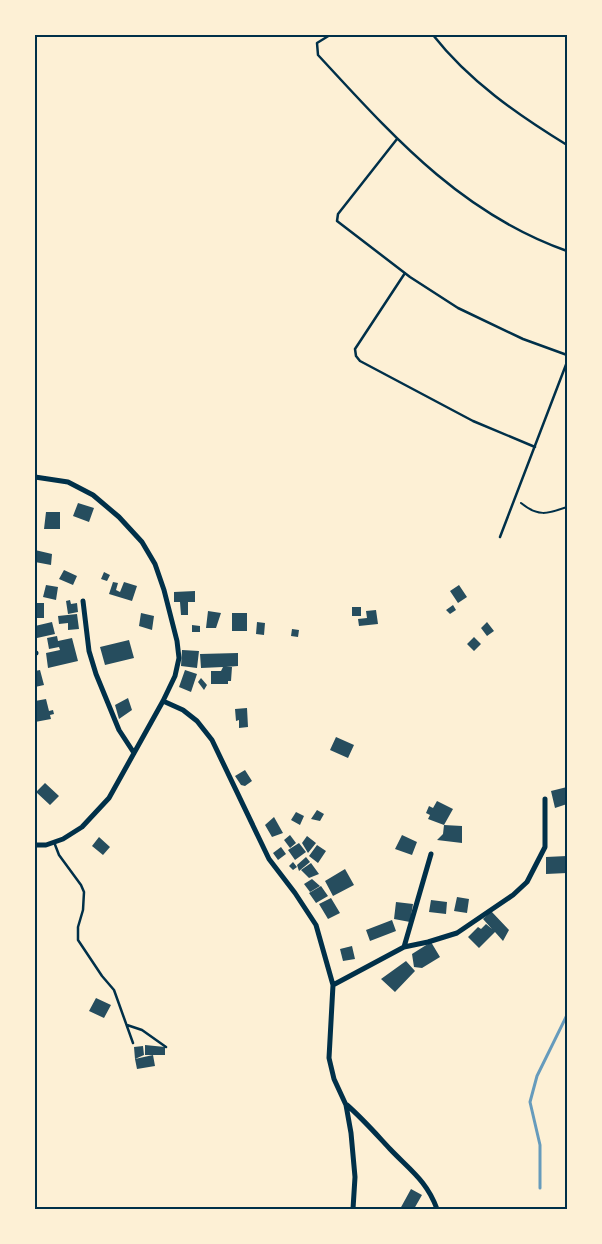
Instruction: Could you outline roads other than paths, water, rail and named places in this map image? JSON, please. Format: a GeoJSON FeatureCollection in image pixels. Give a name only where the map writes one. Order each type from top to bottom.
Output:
{"type":"FeatureCollection","features":[{"type":"Feature","properties":{"kind":"street"},"geometry":{"type":"LineString","coordinates":[[35,477],[68,482],[93,495],[119,517],[142,542],[155,564],[178,641],[179,658],[175,676],[163,701],[108,798],[82,827],[63,839],[46,845],[35,845]]}},
{"type":"Feature","properties":{"kind":"street"},"geometry":{"type":"LineString","coordinates":[[83,601],[89,651],[96,674],[119,730],[134,753]]}},
{"type":"Feature","properties":{"kind":"street"},"geometry":{"type":"LineString","coordinates":[[163,701],[183,710],[197,721],[212,740],[269,859],[296,893],[316,925],[333,985],[329,1058],[334,1079],[346,1105],[355,1177],[353,1209]]}},
{"type":"Feature","properties":{"kind":"street"},"geometry":{"type":"LineString","coordinates":[[333,985],[404,947],[457,933],[513,895],[527,882],[545,847],[545,799]]}},
{"type":"Feature","properties":{"kind":"street"},"geometry":{"type":"LineString","coordinates":[[404,947],[431,854]]}},
{"type":"Feature","properties":{"kind":"street"},"geometry":{"type":"LineString","coordinates":[[346,1105],[424,1182],[437,1209]]}},
{"type":"Feature","properties":{"kind":"lane"},"geometry":{"type":"LineString","coordinates":[[330,35],[317,43],[318,55],[422,163],[462,196],[500,221],[540,241],[567,251]]}},
{"type":"Feature","properties":{"kind":"lane"},"geometry":{"type":"LineString","coordinates":[[433,35],[446,51],[494,96],[567,145]]}},
{"type":"Feature","properties":{"kind":"lane"},"geometry":{"type":"LineString","coordinates":[[397,139],[338,214],[337,221],[405,273],[458,308],[523,339],[567,355]]}},
{"type":"Feature","properties":{"kind":"lane"},"geometry":{"type":"LineString","coordinates":[[405,273],[355,349],[356,356],[360,361],[473,421],[535,447]]}},
{"type":"Feature","properties":{"kind":"lane"},"geometry":{"type":"LineString","coordinates":[[500,537],[567,362]]}},
{"type":"Feature","properties":{"kind":"lane"},"geometry":{"type":"LineString","coordinates":[[54,842],[59,855],[82,886],[84,892],[83,910],[78,927],[78,940],[102,976],[114,990],[133,1043]]}},
{"type":"Feature","properties":{"kind":"lane"},"geometry":{"type":"LineString","coordinates":[[127,1025],[142,1030],[166,1047]]}},
{"type":"Feature","properties":{"kind":"waterway"},"geometry":{"type":"LineString","coordinates":[[540,1188],[540,1145],[530,1102],[537,1076],[567,1015]]}}]}
